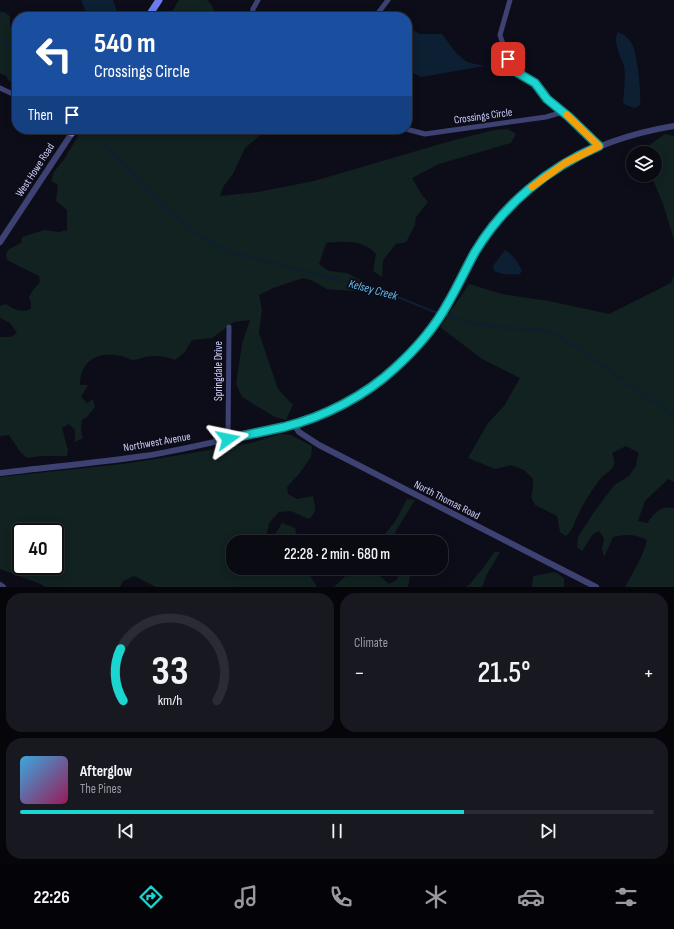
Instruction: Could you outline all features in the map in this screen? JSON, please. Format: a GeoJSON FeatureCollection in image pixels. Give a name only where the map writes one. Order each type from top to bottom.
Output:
{"type":"FeatureCollection","features":[{"type":"Feature","properties":{"kind":"main road"},"geometry":{"type":"LineString","coordinates":[[151,12],[159,0]]}},
{"type":"Feature","properties":{"kind":"street"},"geometry":{"type":"LineString","coordinates":[[253,12],[258,0]]}},
{"type":"Feature","properties":{"kind":"street"},"geometry":{"type":"LineString","coordinates":[[379,12],[388,0]]}},
{"type":"Feature","properties":{"kind":"street"},"geometry":{"type":"LineString","coordinates":[[510,0],[500,35],[508,59],[518,73],[535,83],[547,99],[599,146]]}},
{"type":"Feature","properties":{"kind":"street"},"geometry":{"type":"LineString","coordinates":[[0,88],[12,94]]}},
{"type":"Feature","properties":{"kind":"street","name":"Crossings Circle"},"geometry":{"type":"LineString","coordinates":[[412,130],[426,134],[546,117],[563,112]]}},
{"type":"Feature","properties":{"kind":"street","name":"Northwest Avenue"},"geometry":{"type":"LineString","coordinates":[[0,473],[144,456],[294,424],[336,407],[360,394],[380,380],[409,354],[427,334],[445,309],[476,251],[495,224],[528,190],[545,176],[572,159],[599,146],[627,136],[674,126]]}},
{"type":"Feature","properties":{"kind":"street","name":"West Howe Road"},"geometry":{"type":"LineString","coordinates":[[0,242],[68,134]]}},
{"type":"Feature","properties":{"kind":"street","name":"Springdale Drive"},"geometry":{"type":"LineString","coordinates":[[228,439],[229,327]]}},
{"type":"Feature","properties":{"kind":"street","name":"North Thomas Road"},"geometry":{"type":"LineString","coordinates":[[294,424],[299,432],[319,445],[596,587]]}},
{"type":"Feature","properties":{"kind":"shaded area"},"geometry":{"type":"Polygon","coordinates":[[[179,0],[207,0],[215,12],[172,12],[179,0]]]}},
{"type":"Feature","properties":{"kind":"shaded area"},"geometry":{"type":"Polygon","coordinates":[[[0,12],[4,12],[10,16],[12,32],[12,83],[6,76],[0,73],[0,12]]]}},
{"type":"Feature","properties":{"kind":"shaded area"},"geometry":{"type":"Polygon","coordinates":[[[508,129],[516,134],[511,143],[439,164],[412,178],[428,202],[416,217],[415,225],[406,242],[396,244],[383,260],[382,277],[373,271],[376,254],[371,249],[359,243],[353,242],[326,243],[319,264],[329,271],[347,273],[366,283],[365,292],[327,289],[313,281],[303,278],[273,288],[259,295],[262,309],[259,333],[278,389],[293,405],[286,420],[275,417],[242,397],[236,384],[242,344],[250,320],[234,322],[212,338],[192,340],[185,352],[175,360],[157,356],[133,360],[122,356],[113,355],[98,356],[92,359],[83,370],[80,385],[88,385],[81,397],[87,403],[93,399],[95,407],[87,417],[82,420],[81,431],[83,438],[75,442],[75,430],[69,424],[62,428],[68,450],[67,456],[41,456],[27,458],[21,453],[9,435],[0,436],[0,337],[10,337],[17,333],[10,323],[0,318],[0,306],[6,304],[21,311],[31,309],[29,297],[40,282],[39,276],[7,260],[6,254],[9,249],[21,243],[22,237],[44,230],[59,232],[67,230],[67,210],[56,201],[58,185],[51,181],[54,172],[65,158],[79,134],[260,134],[245,148],[233,174],[223,187],[220,196],[258,192],[314,181],[454,140],[495,130],[508,129]]]}},
{"type":"Feature","properties":{"kind":"shaded area"},"geometry":{"type":"Polygon","coordinates":[[[665,134],[674,136],[674,240],[663,204],[654,182],[662,182],[662,146],[649,146],[665,134]]]}},
{"type":"Feature","properties":{"kind":"shaded area"},"geometry":{"type":"Polygon","coordinates":[[[674,275],[674,482],[668,479],[645,501],[638,521],[647,523],[661,509],[674,508],[674,587],[625,587],[640,558],[647,540],[630,535],[613,537],[604,557],[602,549],[604,538],[599,531],[593,534],[582,551],[577,547],[578,537],[612,488],[629,476],[637,464],[639,453],[626,446],[612,453],[614,460],[613,466],[601,478],[585,501],[572,529],[566,536],[560,532],[557,516],[535,505],[531,497],[533,479],[524,470],[511,465],[495,469],[468,458],[488,423],[504,406],[520,378],[482,359],[440,327],[469,284],[502,294],[549,301],[609,314],[671,283],[674,275]]]}},
{"type":"Feature","properties":{"kind":"shaded area"},"geometry":{"type":"Polygon","coordinates":[[[280,434],[291,435],[312,446],[311,457],[299,474],[287,487],[288,494],[297,499],[313,496],[315,509],[314,513],[309,519],[291,511],[279,512],[269,523],[267,534],[270,535],[226,535],[226,575],[310,575],[317,587],[156,587],[134,576],[123,581],[120,587],[45,587],[16,575],[64,575],[64,523],[12,523],[12,573],[0,569],[0,477],[122,464],[251,443],[280,434]]]}},
{"type":"Feature","properties":{"kind":"shaded area"},"geometry":{"type":"Polygon","coordinates":[[[407,499],[415,500],[393,535],[384,535],[396,520],[407,499]]]}},
{"type":"Feature","properties":{"kind":"shaded area"},"geometry":{"type":"Polygon","coordinates":[[[282,523],[295,528],[297,535],[275,535],[282,523]]]}},
{"type":"Feature","properties":{"kind":"shaded area"},"geometry":{"type":"Polygon","coordinates":[[[494,552],[500,552],[487,574],[482,587],[466,587],[484,567],[494,552]]]}},
{"type":"Feature","properties":{"kind":"shaded area"},"geometry":{"type":"Polygon","coordinates":[[[555,572],[564,578],[564,587],[532,587],[533,576],[555,572]]]}},
{"type":"Feature","properties":{"kind":"shaded area"},"geometry":{"type":"Polygon","coordinates":[[[347,575],[379,575],[389,584],[397,580],[397,575],[411,575],[408,587],[334,587],[347,575]]]}},
{"type":"Feature","properties":{"kind":"water"},"geometry":{"type":"Polygon","coordinates":[[[81,0],[113,0],[117,12],[86,12],[81,0]]]}},
{"type":"Feature","properties":{"kind":"water"},"geometry":{"type":"Polygon","coordinates":[[[412,30],[420,34],[442,34],[456,53],[467,62],[484,66],[421,77],[412,72],[412,30]]]}},
{"type":"Feature","properties":{"kind":"water"},"geometry":{"type":"Polygon","coordinates":[[[618,32],[624,35],[631,42],[636,55],[639,74],[640,105],[635,108],[626,105],[623,102],[625,70],[616,44],[616,36],[618,32]]]}},
{"type":"Feature","properties":{"kind":"water"},"geometry":{"type":"Polygon","coordinates":[[[505,250],[513,256],[519,265],[522,271],[520,274],[513,275],[494,271],[493,266],[505,250]]]}},
{"type":"Feature","properties":{"kind":"waterway","name":"Kelsey Creek"},"geometry":{"type":"LineString","coordinates":[[0,39],[12,48]]}},
{"type":"Feature","properties":{"kind":"waterway","name":"Kelsey Creek"},"geometry":{"type":"LineString","coordinates":[[98,134],[106,146],[168,211],[206,240],[227,251],[358,286],[373,287],[432,311],[470,323],[515,329],[544,330],[556,335],[583,351],[674,416]]}},
{"type":"Feature","properties":{"kind":"slow traffic"},"geometry":{"type":"LineString","coordinates":[[532,187],[545,176],[565,163],[599,146],[567,115]]}},
{"type":"Feature","properties":{"kind":"route"},"geometry":{"type":"LineString","coordinates":[[228,439],[284,427],[314,417],[350,400],[380,380],[396,367],[431,329],[445,309],[476,251],[507,210],[545,176],[579,155],[599,146],[569,117],[547,99],[535,83],[518,73],[508,59]]}}]}
